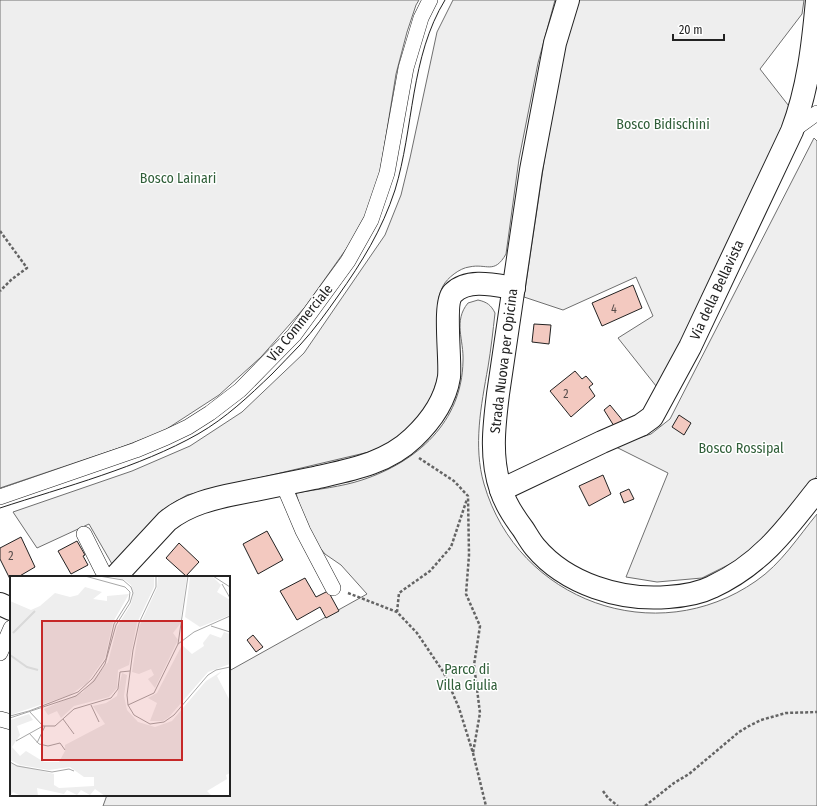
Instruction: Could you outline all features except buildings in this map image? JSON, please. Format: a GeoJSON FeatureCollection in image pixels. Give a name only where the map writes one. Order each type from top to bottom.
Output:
{"type":"FeatureCollection","features":[{"type":"Feature","properties":{"kind":"main road","name":"Strada Nuova per Opicina"},"geometry":{"type":"LineString","coordinates":[[568,0],[555,43],[531,170],[494,429],[494,460],[501,490],[515,518],[535,547],[556,566],[578,580],[601,589],[627,596],[655,598],[686,596],[710,588],[746,568],[770,547],[817,490]]}},
{"type":"Feature","properties":{"kind":"main road","name":"Via della Bellavista"},"geometry":{"type":"LineString","coordinates":[[501,490],[641,425],[652,417],[690,347],[792,131],[801,108],[810,68],[817,0]]}},
{"type":"Feature","properties":{"kind":"main road"},"geometry":{"type":"LineString","coordinates":[[119,575],[167,521],[176,513],[187,508],[199,503],[227,496],[351,470],[375,463],[394,453],[412,439],[428,423],[438,409],[445,393],[449,378],[449,303],[452,294],[464,286],[476,284],[514,288]]}},
{"type":"Feature","properties":{"kind":"street","name":"Via Commerciale"},"geometry":{"type":"LineString","coordinates":[[0,497],[136,450],[188,426],[210,413],[240,390],[294,335],[348,261],[371,220],[387,173],[406,68],[421,18],[430,0]]}},
{"type":"Feature","properties":{"kind":"street"},"geometry":{"type":"LineString","coordinates":[[792,131],[817,113]]}},
{"type":"Feature","properties":{"kind":"street"},"geometry":{"type":"LineString","coordinates":[[283,484],[303,531],[333,588]]}},
{"type":"Feature","properties":{"kind":"street"},"geometry":{"type":"LineString","coordinates":[[84,534],[102,570],[119,575]]}},
{"type":"Feature","properties":{"kind":"street"},"geometry":{"type":"LineString","coordinates":[[0,653],[10,630]]}},
{"type":"Feature","properties":{"kind":"street"},"geometry":{"type":"LineString","coordinates":[[0,719],[10,722]]}},
{"type":"Feature","properties":{"kind":"path"},"geometry":{"type":"LineString","coordinates":[[0,231],[26,268],[12,279],[0,292]]}},
{"type":"Feature","properties":{"kind":"path"},"geometry":{"type":"LineString","coordinates":[[402,447],[432,465],[454,481],[468,496],[469,555],[466,594],[480,626],[474,665],[480,713],[473,753]]}},
{"type":"Feature","properties":{"kind":"path"},"geometry":{"type":"LineString","coordinates":[[397,612],[399,593],[430,571],[451,547],[468,496]]}},
{"type":"Feature","properties":{"kind":"path"},"geometry":{"type":"LineString","coordinates":[[333,588],[397,612],[417,634],[444,673],[459,708],[473,753],[486,806]]}},
{"type":"Feature","properties":{"kind":"path"},"geometry":{"type":"LineString","coordinates":[[645,806],[674,783],[689,774],[727,741],[749,726],[761,720],[786,713],[817,712]]}},
{"type":"Feature","properties":{"kind":"path"},"geometry":{"type":"LineString","coordinates":[[603,791],[608,798],[618,806]]}},
{"type":"Feature","properties":{"kind":"green space","name":"Bosco Lainari"},"geometry":{"type":"Polygon","coordinates":[[[0,0],[419,0],[407,32],[396,74],[380,173],[366,214],[349,245],[305,307],[261,357],[219,395],[162,432],[0,488],[0,0]]]}},
{"type":"Feature","properties":{"kind":"green space"},"geometry":{"type":"Polygon","coordinates":[[[453,0],[555,0],[538,63],[519,159],[506,254],[498,264],[494,266],[475,266],[458,271],[443,286],[440,292],[438,304],[440,365],[438,377],[430,399],[417,419],[401,435],[391,442],[369,452],[187,495],[170,505],[112,564],[89,524],[37,548],[13,512],[132,471],[190,446],[242,412],[304,353],[385,235],[401,195],[437,32],[453,0]]]}},
{"type":"Feature","properties":{"kind":"green space","name":"Bosco Bidischini"},"geometry":{"type":"Polygon","coordinates":[[[577,0],[804,0],[802,14],[760,69],[792,110],[660,391],[618,338],[653,316],[636,277],[563,310],[524,297],[554,95],[566,35],[577,0]]]}},
{"type":"Feature","properties":{"kind":"green space","name":"Bosco Rossipal"},"geometry":{"type":"Polygon","coordinates":[[[814,138],[817,141],[817,476],[787,515],[740,559],[702,578],[657,582],[626,577],[668,473],[614,446],[651,434],[670,419],[814,138]]]}},
{"type":"Feature","properties":{"kind":"green space","name":"Parco di Villa Giulia"},"geometry":{"type":"Polygon","coordinates":[[[478,300],[484,302],[492,308],[495,313],[479,426],[479,455],[484,484],[501,525],[527,558],[559,585],[595,603],[635,612],[676,612],[717,602],[756,581],[773,567],[789,550],[817,514],[817,806],[103,806],[107,796],[230,796],[230,670],[367,594],[341,565],[325,554],[316,543],[304,520],[296,493],[346,484],[362,480],[382,472],[418,451],[433,437],[445,421],[455,403],[461,383],[463,353],[460,324],[461,317],[468,303],[478,300]]]}},
{"type":"Feature","properties":{"kind":"tram line"},"geometry":{"type":"LineString","coordinates":[[0,508],[101,476],[152,457],[198,434],[228,414],[297,349],[324,315],[355,271],[378,232],[390,205],[401,166],[414,93],[425,45],[445,0]]}}]}
